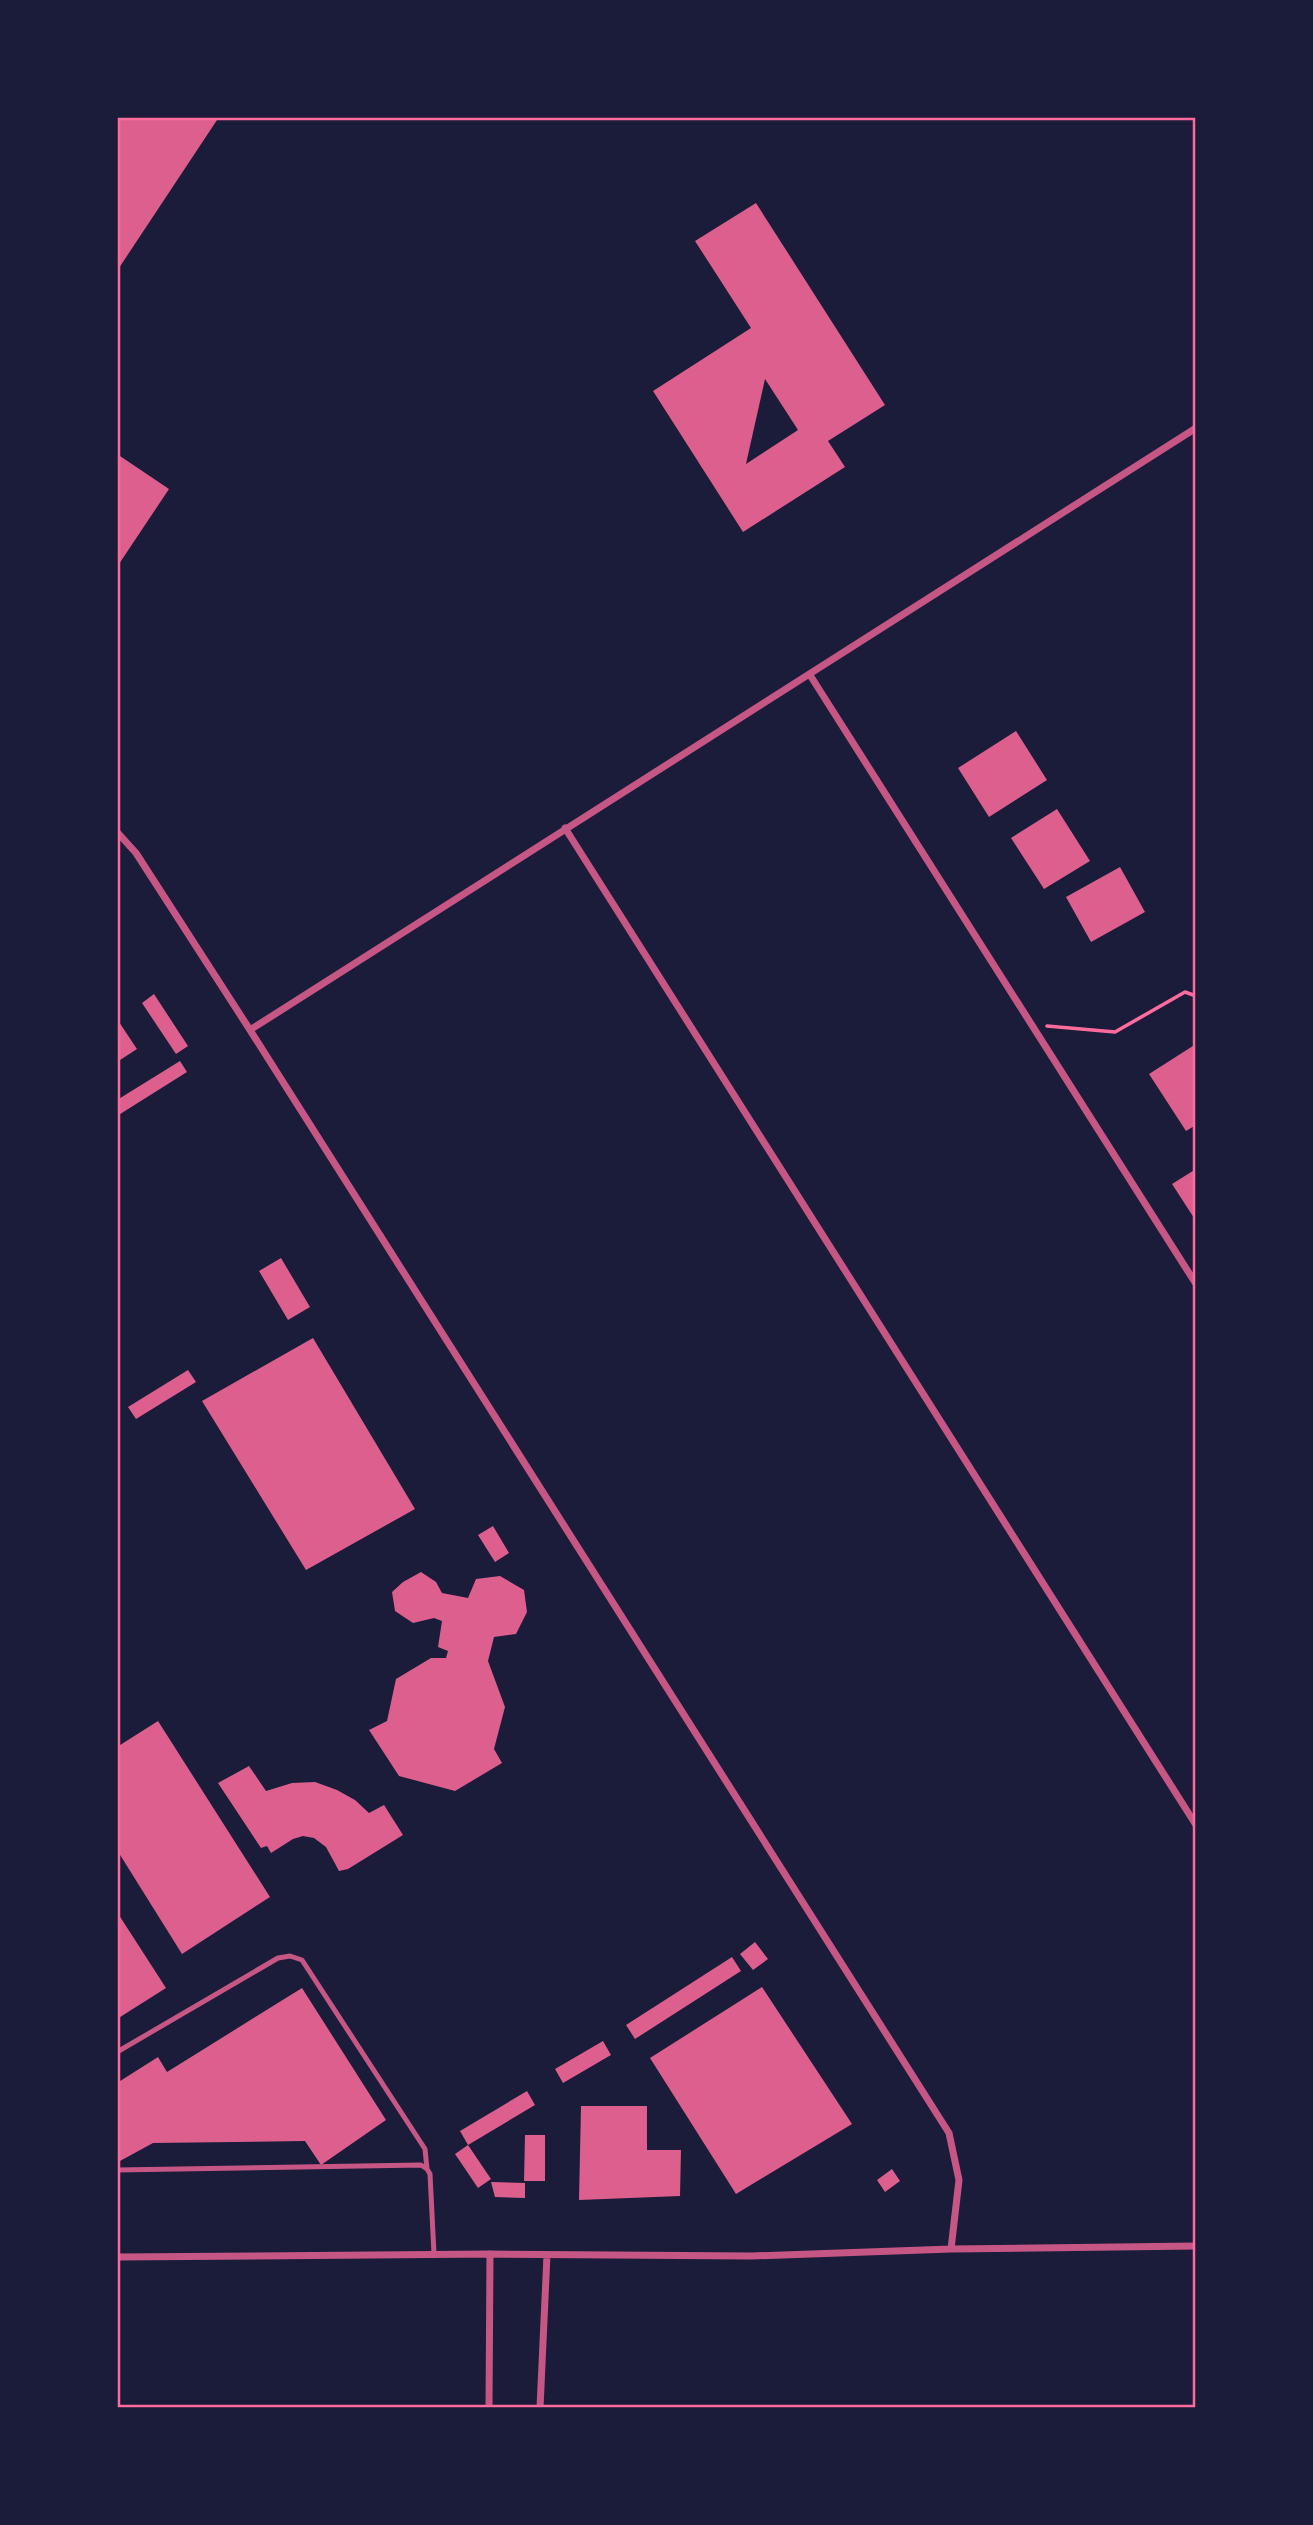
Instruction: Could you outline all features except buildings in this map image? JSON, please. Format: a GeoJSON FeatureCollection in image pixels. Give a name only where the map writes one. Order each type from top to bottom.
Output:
{"type":"FeatureCollection","features":[{"type":"Feature","properties":{"kind":"street"},"geometry":{"type":"LineString","coordinates":[[250,1030],[1196,428]]}},
{"type":"Feature","properties":{"kind":"street"},"geometry":{"type":"LineString","coordinates":[[810,675],[1196,1283]]}},
{"type":"Feature","properties":{"kind":"street"},"geometry":{"type":"LineString","coordinates":[[565,828],[1196,1825]]}},
{"type":"Feature","properties":{"kind":"street"},"geometry":{"type":"LineString","coordinates":[[117,832],[136,853],[250,1030],[949,2133],[959,2180],[951,2249]]}},
{"type":"Feature","properties":{"kind":"street"},"geometry":{"type":"LineString","coordinates":[[117,2257],[434,2254],[752,2256],[951,2249],[1196,2246]]}},
{"type":"Feature","properties":{"kind":"street"},"geometry":{"type":"LineString","coordinates":[[489,2408],[490,2254]]}},
{"type":"Feature","properties":{"kind":"street"},"geometry":{"type":"LineString","coordinates":[[540,2408],[547,2255]]}},
{"type":"Feature","properties":{"kind":"lane"},"geometry":{"type":"LineString","coordinates":[[117,2052],[278,1958],[290,1956],[302,1960],[425,2149],[432,2189],[434,2254]]}},
{"type":"Feature","properties":{"kind":"lane"},"geometry":{"type":"LineString","coordinates":[[117,2170],[421,2165],[427,2169]]}},
{"type":"Feature","properties":{"kind":"path"},"geometry":{"type":"LineString","coordinates":[[1031,1024],[1115,1032],[1185,992],[1196,996]]}}]}
